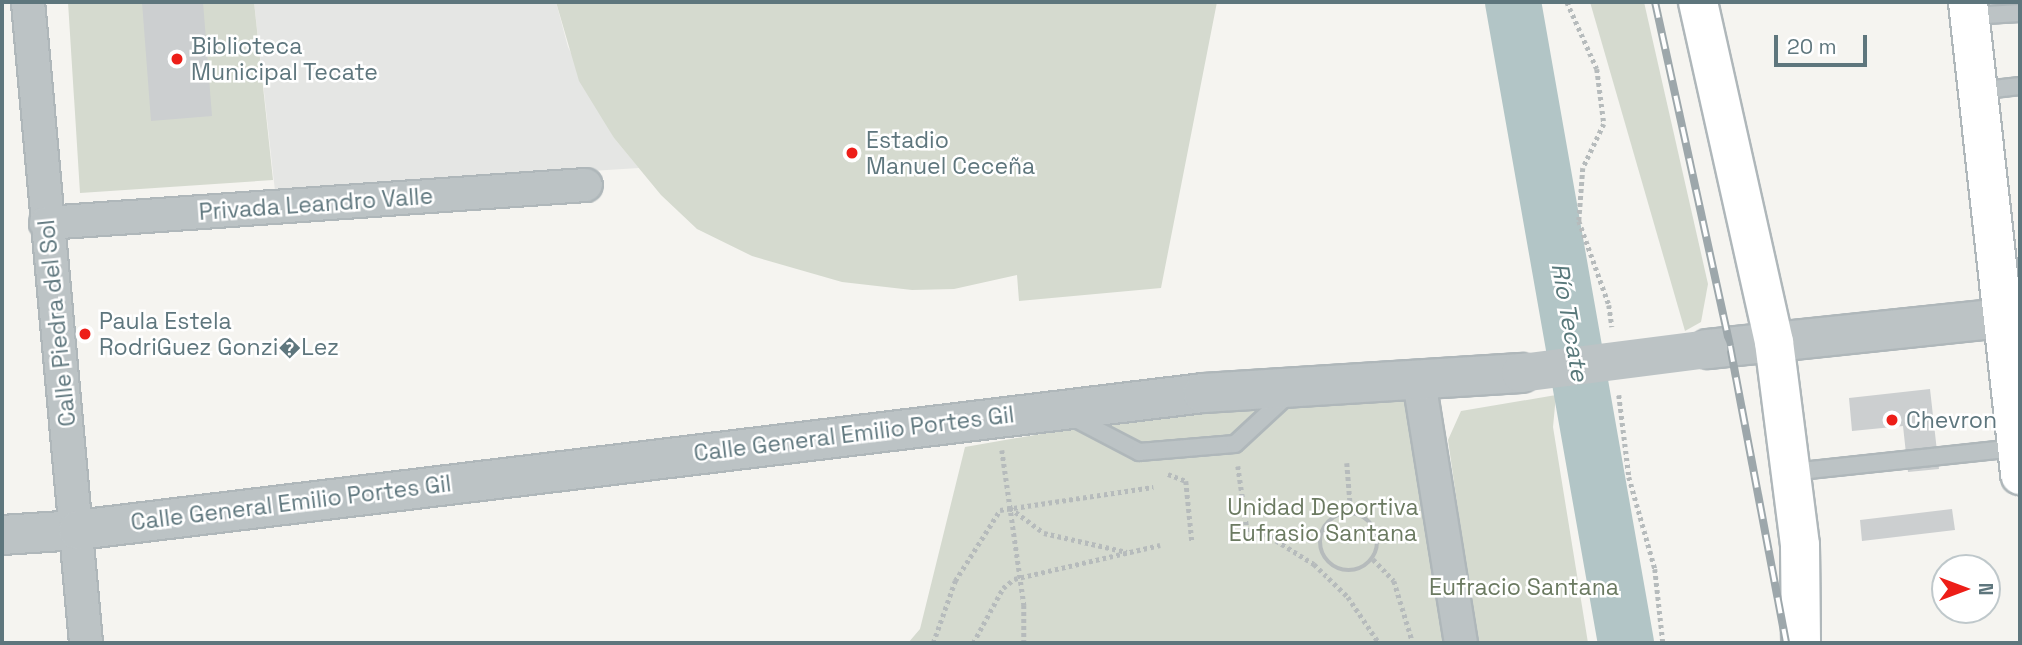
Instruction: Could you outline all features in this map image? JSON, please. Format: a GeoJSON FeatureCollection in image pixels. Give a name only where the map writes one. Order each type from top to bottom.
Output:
{"type":"FeatureCollection","features":[{"type":"Feature","properties":{"kind":"main road"},"geometry":{"type":"LineString","coordinates":[[1698,3],[1774,342],[1800,545],[1801,643]]}},
{"type":"Feature","properties":{"kind":"main road"},"geometry":{"type":"LineString","coordinates":[[1968,9],[1977,91],[2012,317],[2019,462]]}},
{"type":"Feature","properties":{"kind":"street","name":"Calle Piedra del Sol"},"geometry":{"type":"LineString","coordinates":[[28,2],[46,223],[78,530],[86,643]]}},
{"type":"Feature","properties":{"kind":"street","name":"Privada Leandro Valle"},"geometry":{"type":"LineString","coordinates":[[46,223],[586,185]]}},
{"type":"Feature","properties":{"kind":"street","name":"Calle General Emilio Portes Gil"},"geometry":{"type":"LineString","coordinates":[[2,536],[78,530],[1203,393],[1521,373],[1707,349],[2012,317]]}},
{"type":"Feature","properties":{"kind":"street"},"geometry":{"type":"LineString","coordinates":[[1419,381],[1461,643]]}},
{"type":"Feature","properties":{"kind":"lane"},"geometry":{"type":"LineString","coordinates":[[1968,9],[2020,13]]}},
{"type":"Feature","properties":{"kind":"lane"},"geometry":{"type":"LineString","coordinates":[[1977,91],[2020,86]]}},
{"type":"Feature","properties":{"kind":"lane"},"geometry":{"type":"LineString","coordinates":[[1060,411],[1129,449],[1147,453],[1235,444],[1246,439],[1294,389]]}},
{"type":"Feature","properties":{"kind":"lane"},"geometry":{"type":"LineString","coordinates":[[1791,472],[2019,462]]}},
{"type":"Feature","properties":{"kind":"path"},"geometry":{"type":"LineString","coordinates":[[1567,2],[1597,69],[1604,124],[1583,168],[1579,221],[1609,305],[1612,332]]}},
{"type":"Feature","properties":{"kind":"path"},"geometry":{"type":"LineString","coordinates":[[1618,384],[1629,477],[1655,569],[1663,643]]}},
{"type":"Feature","properties":{"kind":"path"},"geometry":{"type":"LineString","coordinates":[[1001,441],[1021,577],[1024,643]]}},
{"type":"Feature","properties":{"kind":"path"},"geometry":{"type":"LineString","coordinates":[[1235,444],[1248,535]]}},
{"type":"Feature","properties":{"kind":"path"},"geometry":{"type":"LineString","coordinates":[[1147,453],[1151,471],[1186,481],[1192,541]]}},
{"type":"Feature","properties":{"kind":"path"},"geometry":{"type":"LineString","coordinates":[[1347,463],[1351,513]]}},
{"type":"Feature","properties":{"kind":"path"},"geometry":{"type":"LineString","coordinates":[[933,643],[955,581],[985,529],[1000,510],[1153,487]]}},
{"type":"Feature","properties":{"kind":"path"},"geometry":{"type":"LineString","coordinates":[[1009,507],[1044,533],[1129,552]]}},
{"type":"Feature","properties":{"kind":"path"},"geometry":{"type":"LineString","coordinates":[[1373,559],[1356,570],[1337,569],[1329,563],[1320,545],[1324,527],[1337,515],[1351,513],[1364,516],[1376,530],[1373,559],[1394,581],[1413,643]]}},
{"type":"Feature","properties":{"kind":"path"},"geometry":{"type":"LineString","coordinates":[[1264,533],[1320,570],[1348,597],[1379,643]]}},
{"type":"Feature","properties":{"kind":"path"},"geometry":{"type":"LineString","coordinates":[[973,643],[1003,588],[1021,577],[1160,545]]}},
{"type":"Feature","properties":{"kind":"path"},"geometry":{"type":"LineString","coordinates":[[1320,570],[1329,563]]}},
{"type":"Feature","properties":{"kind":"shaded area"},"geometry":{"type":"Polygon","coordinates":[[[254,2],[556,2],[568,47],[614,138],[639,168],[275,191],[254,2]]]}},
{"type":"Feature","properties":{"kind":"green space"},"geometry":{"type":"Polygon","coordinates":[[[68,2],[254,2],[273,180],[80,193],[68,2]]]}},
{"type":"Feature","properties":{"kind":"green space","name":"Estadio Manuel Ceceña"},"geometry":{"type":"Polygon","coordinates":[[[556,2],[1217,2],[1161,288],[1019,301],[1017,275],[954,289],[912,290],[842,282],[752,256],[697,229],[661,195],[614,138],[579,81],[556,2]]]}},
{"type":"Feature","properties":{"kind":"green space"},"geometry":{"type":"Polygon","coordinates":[[[1590,2],[1644,2],[1708,284],[1701,322],[1685,331],[1590,2]]]}},
{"type":"Feature","properties":{"kind":"green space","name":"Unidad Deportiva Eufrasio Santana"},"geometry":{"type":"Polygon","coordinates":[[[1437,389],[1468,643],[908,643],[920,629],[965,447],[1203,406],[1437,389]]]}},
{"type":"Feature","properties":{"kind":"green space","name":"Eufracio Santana"},"geometry":{"type":"Polygon","coordinates":[[[1556,395],[1553,427],[1588,643],[1477,643],[1448,440],[1461,411],[1556,395]]]}},
{"type":"Feature","properties":{"kind":"building","name":"Biblioteca Municipal Tecate"},"geometry":{"type":"Polygon","coordinates":[[[142,2],[203,2],[212,116],[151,121],[142,2]]]}},
{"type":"Feature","properties":{"kind":"building"},"geometry":{"type":"Polygon","coordinates":[[[1930,389],[1939,469],[1908,472],[1903,426],[1852,431],[1849,398],[1930,389]]]}},
{"type":"Feature","properties":{"kind":"building"},"geometry":{"type":"Polygon","coordinates":[[[1952,509],[1955,530],[1862,541],[1860,520],[1952,509]]]}},
{"type":"Feature","properties":{"kind":"waterway","name":"Río Tecate"},"geometry":{"type":"LineString","coordinates":[[1513,2],[1626,643]]}},
{"type":"Feature","properties":{"kind":"railway"},"geometry":{"type":"LineString","coordinates":[[1655,2],[1730,346],[1786,643]]}},
{"type":"Feature","properties":{"kind":"place","name":"Biblioteca Municipal Tecate"},"geometry":{"type":"Point","coordinates":[177,59]}},
{"type":"Feature","properties":{"kind":"place","name":"Estadio Manuel Ceceña"},"geometry":{"type":"Point","coordinates":[852,153]}},
{"type":"Feature","properties":{"kind":"place","name":"Paula Estela RodriGuez Gonzi�Lez"},"geometry":{"type":"Point","coordinates":[85,334]}},
{"type":"Feature","properties":{"kind":"place","name":"Chevron"},"geometry":{"type":"Point","coordinates":[1892,420]}}]}
